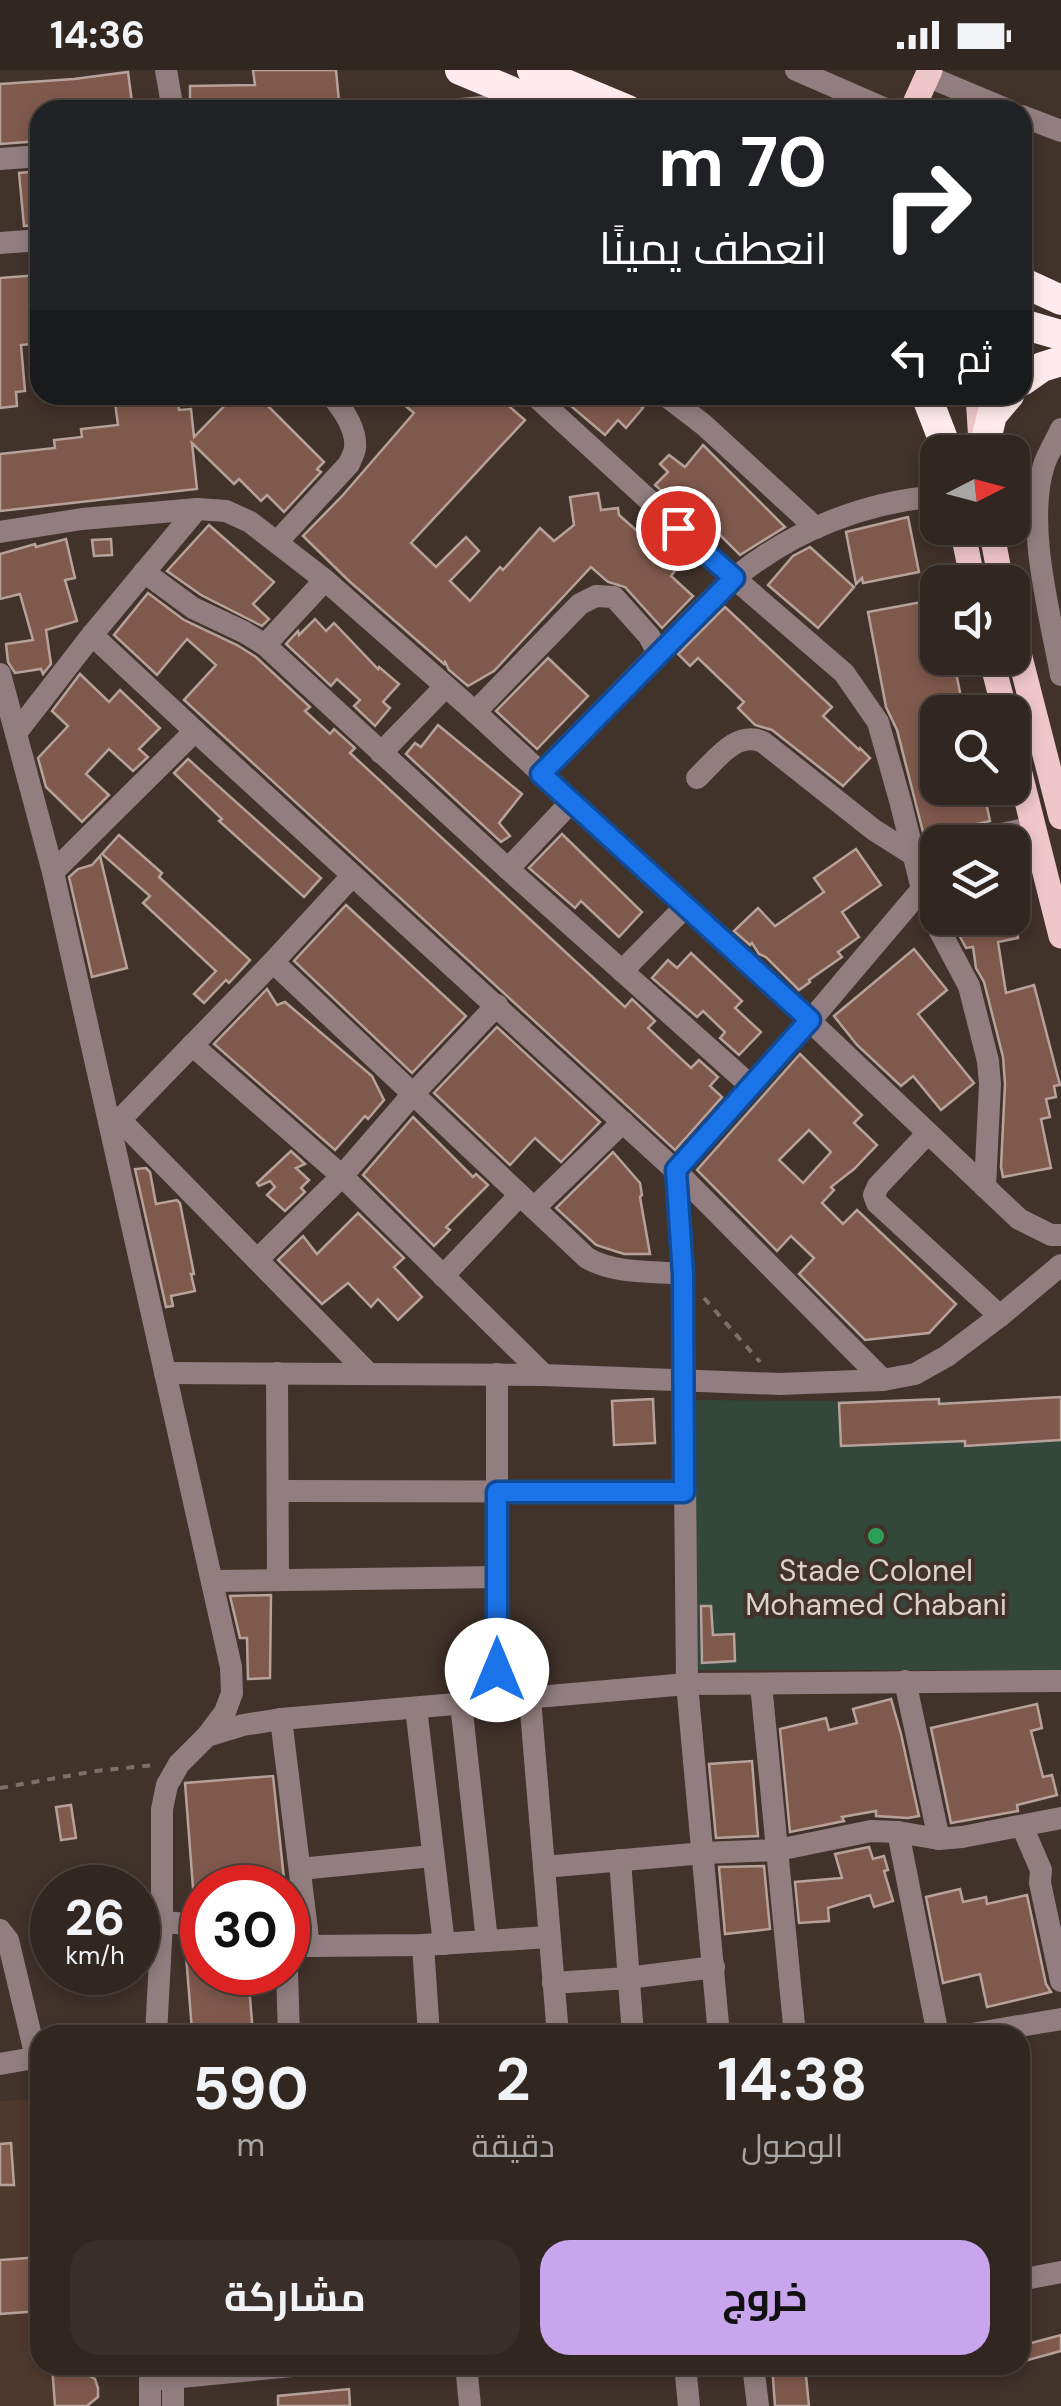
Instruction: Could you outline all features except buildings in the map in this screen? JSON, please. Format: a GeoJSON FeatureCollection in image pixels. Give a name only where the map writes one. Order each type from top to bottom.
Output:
{"type":"FeatureCollection","features":[{"type":"Feature","properties":{"kind":"highway"},"geometry":{"type":"LineString","coordinates":[[460,70],[530,100]]}},
{"type":"Feature","properties":{"kind":"highway"},"geometry":{"type":"LineString","coordinates":[[532,70],[604,100]]}},
{"type":"Feature","properties":{"kind":"highway"},"geometry":{"type":"LineString","coordinates":[[1032,287],[1061,300]]}},
{"type":"Feature","properties":{"kind":"highway"},"geometry":{"type":"LineString","coordinates":[[1032,327],[1061,335]]}},
{"type":"Feature","properties":{"kind":"highway"},"geometry":{"type":"LineString","coordinates":[[1032,374],[1061,362]]}},
{"type":"Feature","properties":{"kind":"highway"},"geometry":{"type":"LineString","coordinates":[[930,405],[942,435]]}},
{"type":"Feature","properties":{"kind":"highway"},"geometry":{"type":"LineString","coordinates":[[987,435],[992,415],[1000,405]]}},
{"type":"Feature","properties":{"kind":"main road"},"geometry":{"type":"LineString","coordinates":[[916,100],[928,73]]}},
{"type":"Feature","properties":{"kind":"main road"},"geometry":{"type":"LineString","coordinates":[[943,405],[947,435]]}},
{"type":"Feature","properties":{"kind":"main road"},"geometry":{"type":"LineString","coordinates":[[979,405],[981,435]]}},
{"type":"Feature","properties":{"kind":"main road"},"geometry":{"type":"LineString","coordinates":[[1025,675],[1061,817]]}},
{"type":"Feature","properties":{"kind":"main road"},"geometry":{"type":"LineString","coordinates":[[1028,805],[1061,936]]}},
{"type":"Feature","properties":{"kind":"street"},"geometry":{"type":"LineString","coordinates":[[166,70],[170,100]]}},
{"type":"Feature","properties":{"kind":"street"},"geometry":{"type":"LineString","coordinates":[[796,70],[865,100]]}},
{"type":"Feature","properties":{"kind":"street"},"geometry":{"type":"LineString","coordinates":[[928,73],[986,100]]}},
{"type":"Feature","properties":{"kind":"street"},"geometry":{"type":"LineString","coordinates":[[1032,119],[1061,130]]}},
{"type":"Feature","properties":{"kind":"street"},"geometry":{"type":"LineString","coordinates":[[0,159],[30,157]]}},
{"type":"Feature","properties":{"kind":"street"},"geometry":{"type":"LineString","coordinates":[[0,233],[0,243],[30,241]]}},
{"type":"Feature","properties":{"kind":"street"},"geometry":{"type":"LineString","coordinates":[[277,542],[349,464],[355,448],[351,427],[339,405]]}},
{"type":"Feature","properties":{"kind":"street"},"geometry":{"type":"LineString","coordinates":[[545,405],[844,673],[878,722],[920,882]]}},
{"type":"Feature","properties":{"kind":"street"},"geometry":{"type":"LineString","coordinates":[[678,405],[816,528]]}},
{"type":"Feature","properties":{"kind":"street"},"geometry":{"type":"LineString","coordinates":[[1061,429],[1044,466],[1036,508],[1050,557],[1061,675]]}},
{"type":"Feature","properties":{"kind":"street"},"geometry":{"type":"LineString","coordinates":[[541,774],[734,578],[776,547],[874,506],[920,497]]}},
{"type":"Feature","properties":{"kind":"street"},"geometry":{"type":"LineString","coordinates":[[16,733],[198,508]]}},
{"type":"Feature","properties":{"kind":"street"},"geometry":{"type":"LineString","coordinates":[[0,532],[82,519],[198,508],[238,515],[325,580],[474,712],[1019,1218],[1050,1234],[1061,1235]]}},
{"type":"Feature","properties":{"kind":"street"},"geometry":{"type":"LineString","coordinates":[[144,572],[184,602],[265,645],[751,1086]]}},
{"type":"Feature","properties":{"kind":"street"},"geometry":{"type":"LineString","coordinates":[[265,645],[325,580]]}},
{"type":"Feature","properties":{"kind":"street"},"geometry":{"type":"LineString","coordinates":[[474,712],[580,604],[596,596],[614,597],[649,636],[658,653]]}},
{"type":"Feature","properties":{"kind":"street"},"geometry":{"type":"LineString","coordinates":[[92,635],[676,1170],[883,1380]]}},
{"type":"Feature","properties":{"kind":"street"},"geometry":{"type":"LineString","coordinates":[[0,674],[116,1124],[165,1373],[231,1667],[232,1693],[225,1712],[167,1785],[160,1834],[162,1922],[154,2025]]}},
{"type":"Feature","properties":{"kind":"street"},"geometry":{"type":"LineString","coordinates":[[381,753],[445,686]]}},
{"type":"Feature","properties":{"kind":"street"},"geometry":{"type":"LineString","coordinates":[[52,872],[194,731]]}},
{"type":"Feature","properties":{"kind":"street"},"geometry":{"type":"LineString","coordinates":[[697,778],[738,740],[752,737],[764,742],[874,830],[912,854],[920,852]]}},
{"type":"Feature","properties":{"kind":"street"},"geometry":{"type":"LineString","coordinates":[[508,869],[572,802]]}},
{"type":"Feature","properties":{"kind":"street"},"geometry":{"type":"LineString","coordinates":[[1030,828],[1034,827]]}},
{"type":"Feature","properties":{"kind":"street"},"geometry":{"type":"LineString","coordinates":[[116,1124],[352,876]]}},
{"type":"Feature","properties":{"kind":"street"},"geometry":{"type":"LineString","coordinates":[[719,2025],[687,1684],[683,1274],[676,1170],[920,891]]}},
{"type":"Feature","properties":{"kind":"street"},"geometry":{"type":"LineString","coordinates":[[622,971],[686,906]]}},
{"type":"Feature","properties":{"kind":"street"},"geometry":{"type":"LineString","coordinates":[[943,935],[969,986],[988,1061],[985,1188]]}},
{"type":"Feature","properties":{"kind":"street"},"geometry":{"type":"LineString","coordinates":[[273,962],[586,1258],[617,1269],[683,1274]]}},
{"type":"Feature","properties":{"kind":"street"},"geometry":{"type":"LineString","coordinates":[[257,1260],[342,1176],[496,1006]]}},
{"type":"Feature","properties":{"kind":"street"},"geometry":{"type":"LineString","coordinates":[[192,1045],[342,1176],[544,1375]]}},
{"type":"Feature","properties":{"kind":"street"},"geometry":{"type":"LineString","coordinates":[[443,1276],[623,1122]]}},
{"type":"Feature","properties":{"kind":"street"},"geometry":{"type":"LineString","coordinates":[[116,1124],[369,1374]]}},
{"type":"Feature","properties":{"kind":"street"},"geometry":{"type":"LineString","coordinates":[[928,1133],[878,1186],[874,1195],[877,1204],[1000,1316]]}},
{"type":"Feature","properties":{"kind":"street"},"geometry":{"type":"LineString","coordinates":[[165,1373],[497,1374],[780,1384],[883,1380],[915,1374],[947,1356],[1061,1264]]}},
{"type":"Feature","properties":{"kind":"street"},"geometry":{"type":"LineString","coordinates":[[277,1373],[278,1580]]}},
{"type":"Feature","properties":{"kind":"street"},"geometry":{"type":"LineString","coordinates":[[497,1374],[497,1701]]}},
{"type":"Feature","properties":{"kind":"street"},"geometry":{"type":"LineString","coordinates":[[278,1491],[684,1492]]}},
{"type":"Feature","properties":{"kind":"street"},"geometry":{"type":"LineString","coordinates":[[212,1581],[497,1578]]}},
{"type":"Feature","properties":{"kind":"street"},"geometry":{"type":"LineString","coordinates":[[207,1736],[282,1719],[687,1684],[905,1681],[1060,1688]]}},
{"type":"Feature","properties":{"kind":"street"},"geometry":{"type":"LineString","coordinates":[[905,1681],[939,1839]]}},
{"type":"Feature","properties":{"kind":"street"},"geometry":{"type":"LineString","coordinates":[[760,1684],[794,2025]]}},
{"type":"Feature","properties":{"kind":"street"},"geometry":{"type":"LineString","coordinates":[[530,1698],[557,2025]]}},
{"type":"Feature","properties":{"kind":"street"},"geometry":{"type":"LineString","coordinates":[[461,1703],[487,1941]]}},
{"type":"Feature","properties":{"kind":"street"},"geometry":{"type":"LineString","coordinates":[[416,1708],[432,1856],[429,2025]]}},
{"type":"Feature","properties":{"kind":"street"},"geometry":{"type":"LineString","coordinates":[[282,1719],[300,1865]]}},
{"type":"Feature","properties":{"kind":"street"},"geometry":{"type":"LineString","coordinates":[[544,1867],[704,1852],[778,1850],[871,1831],[962,1838],[1061,1818]]}},
{"type":"Feature","properties":{"kind":"street"},"geometry":{"type":"LineString","coordinates":[[1022,1826],[1041,1870],[1040,1883],[1061,1980]]}},
{"type":"Feature","properties":{"kind":"street"},"geometry":{"type":"LineString","coordinates":[[898,1832],[936,2025]]}},
{"type":"Feature","properties":{"kind":"street"},"geometry":{"type":"LineString","coordinates":[[310,1868],[432,1856]]}},
{"type":"Feature","properties":{"kind":"street"},"geometry":{"type":"LineString","coordinates":[[620,1860],[632,2025]]}},
{"type":"Feature","properties":{"kind":"street"},"geometry":{"type":"LineString","coordinates":[[162,1922],[180,1923]]}},
{"type":"Feature","properties":{"kind":"street"},"geometry":{"type":"LineString","coordinates":[[0,1930],[8,1940],[30,2026]]}},
{"type":"Feature","properties":{"kind":"street"},"geometry":{"type":"LineString","coordinates":[[310,1943],[433,1944],[550,1937]]}},
{"type":"Feature","properties":{"kind":"street"},"geometry":{"type":"LineString","coordinates":[[553,1983],[714,1967]]}},
{"type":"Feature","properties":{"kind":"street"},"geometry":{"type":"LineString","coordinates":[[287,1995],[289,2025]]}},
{"type":"Feature","properties":{"kind":"street"},"geometry":{"type":"LineString","coordinates":[[1025,2025],[1061,2019]]}},
{"type":"Feature","properties":{"kind":"street"},"geometry":{"type":"LineString","coordinates":[[0,2064],[30,2058]]}},
{"type":"Feature","properties":{"kind":"street"},"geometry":{"type":"LineString","coordinates":[[1030,2278],[1061,2272]]}},
{"type":"Feature","properties":{"kind":"street"},"geometry":{"type":"LineString","coordinates":[[150,2406],[161,2375]]}},
{"type":"Feature","properties":{"kind":"street"},"geometry":{"type":"LineString","coordinates":[[163,2375],[173,2406]]}},
{"type":"Feature","properties":{"kind":"street"},"geometry":{"type":"LineString","coordinates":[[467,2375],[470,2406]]}},
{"type":"Feature","properties":{"kind":"street"},"geometry":{"type":"LineString","coordinates":[[687,2375],[689,2406]]}},
{"type":"Feature","properties":{"kind":"street"},"geometry":{"type":"LineString","coordinates":[[754,2375],[758,2406]]}},
{"type":"Feature","properties":{"kind":"path"},"geometry":{"type":"LineString","coordinates":[[683,1274],[780,1384]]}},
{"type":"Feature","properties":{"kind":"path"},"geometry":{"type":"LineString","coordinates":[[0,1788],[96,1771],[180,1764]]}},
{"type":"Feature","properties":{"kind":"shaded area"},"geometry":{"type":"Polygon","coordinates":[[[30,2100],[30,2375],[89,2375],[95,2379],[98,2397],[87,2406],[0,2406],[0,2101],[30,2100]]]}},
{"type":"Feature","properties":{"kind":"green space","name":"Stade Colonel Mohamed Chabani"},"geometry":{"type":"Polygon","coordinates":[[[691,1400],[1061,1402],[1061,1670],[691,1670],[691,1400]]]}},
{"type":"Feature","properties":{"kind":"place","name":"Stade Colonel Mohamed Chabani"},"geometry":{"type":"Point","coordinates":[876,1536]}},
{"type":"Feature","properties":{"kind":"route"},"geometry":{"type":"LineString","coordinates":[[497,1670],[497,1492],[684,1492],[683,1274],[676,1170],[810,1020],[541,774],[734,578],[678,528]]}}]}
